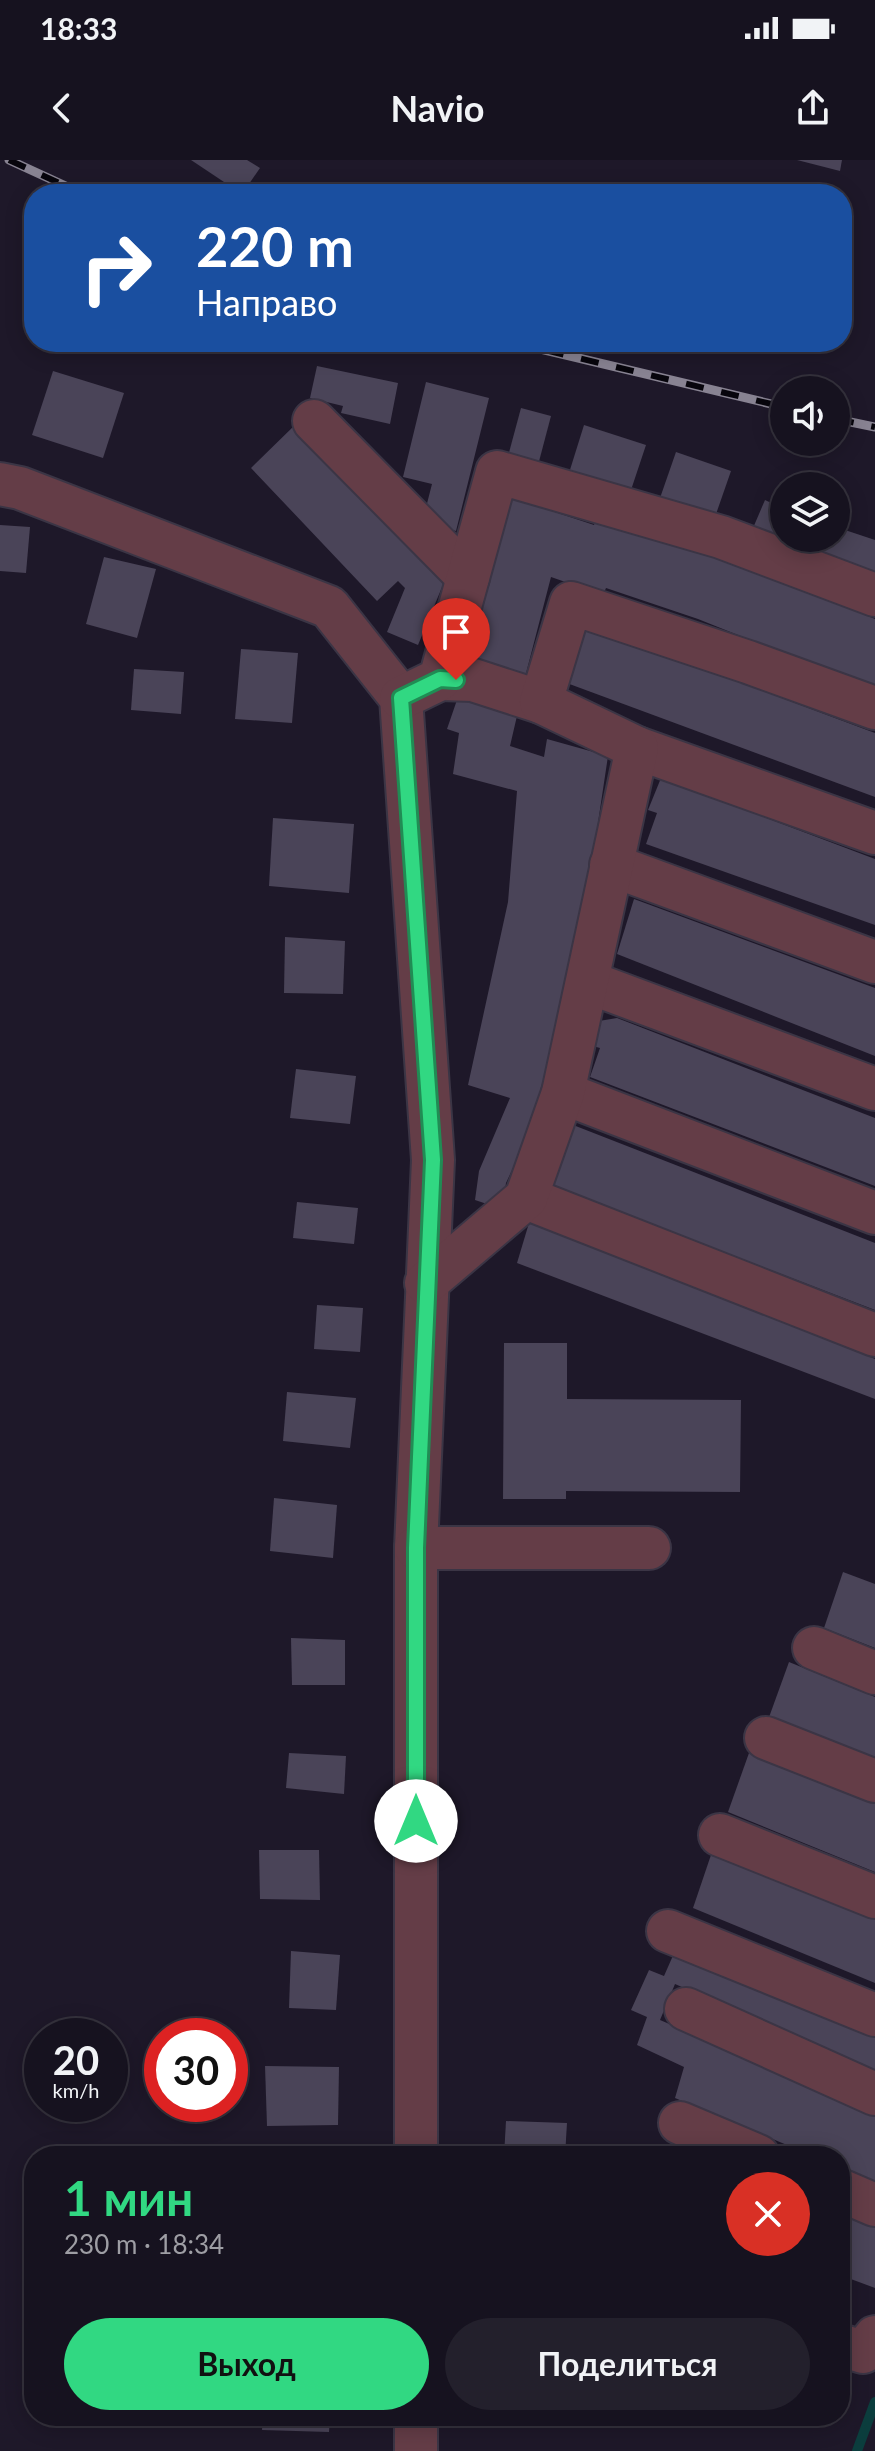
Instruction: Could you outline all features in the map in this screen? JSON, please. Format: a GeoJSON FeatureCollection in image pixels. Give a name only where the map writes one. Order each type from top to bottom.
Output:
{"type":"FeatureCollection","features":[{"type":"Feature","properties":{"kind":"street"},"geometry":{"type":"LineString","coordinates":[[314,421],[468,577]]}},
{"type":"Feature","properties":{"kind":"street"},"geometry":{"type":"LineString","coordinates":[[440,679],[497,472],[721,537],[875,595]]}},
{"type":"Feature","properties":{"kind":"street"},"geometry":{"type":"LineString","coordinates":[[0,484],[20,488],[329,607],[401,698],[433,1160],[416,1548],[416,2146]]}},
{"type":"Feature","properties":{"kind":"street"},"geometry":{"type":"LineString","coordinates":[[541,702],[571,603],[875,708]]}},
{"type":"Feature","properties":{"kind":"street"},"geometry":{"type":"LineString","coordinates":[[401,698],[440,679],[473,680],[541,702],[637,748],[875,833]]}},
{"type":"Feature","properties":{"kind":"street"},"geometry":{"type":"LineString","coordinates":[[426,1283],[526,1198],[563,1093],[637,748]]}},
{"type":"Feature","properties":{"kind":"street"},"geometry":{"type":"LineString","coordinates":[[611,865],[875,962]]}},
{"type":"Feature","properties":{"kind":"street"},"geometry":{"type":"LineString","coordinates":[[588,982],[875,1089]]}},
{"type":"Feature","properties":{"kind":"street"},"geometry":{"type":"LineString","coordinates":[[563,1093],[875,1213]]}},
{"type":"Feature","properties":{"kind":"street"},"geometry":{"type":"LineString","coordinates":[[526,1198],[875,1335]]}},
{"type":"Feature","properties":{"kind":"street"},"geometry":{"type":"LineString","coordinates":[[416,1548],[649,1548]]}},
{"type":"Feature","properties":{"kind":"street"},"geometry":{"type":"LineString","coordinates":[[814,1648],[875,1673]]}},
{"type":"Feature","properties":{"kind":"street"},"geometry":{"type":"LineString","coordinates":[[766,1738],[875,1781]]}},
{"type":"Feature","properties":{"kind":"street"},"geometry":{"type":"LineString","coordinates":[[720,1835],[875,1897]]}},
{"type":"Feature","properties":{"kind":"street"},"geometry":{"type":"LineString","coordinates":[[668,1931],[875,2015]]}},
{"type":"Feature","properties":{"kind":"street"},"geometry":{"type":"LineString","coordinates":[[686,2009],[875,2094]]}},
{"type":"Feature","properties":{"kind":"street"},"geometry":{"type":"LineString","coordinates":[[680,2123],[734,2146]]}},
{"type":"Feature","properties":{"kind":"street"},"geometry":{"type":"LineString","coordinates":[[850,2194],[875,2205]]}},
{"type":"Feature","properties":{"kind":"street"},"geometry":{"type":"LineString","coordinates":[[850,2348],[863,2352],[875,2337]]}},
{"type":"Feature","properties":{"kind":"street"},"geometry":{"type":"LineString","coordinates":[[416,2426],[416,2451]]}},
{"type":"Feature","properties":{"kind":"building"},"geometry":{"type":"Polygon","coordinates":[[[191,160],[247,160],[260,168],[249,184],[227,184],[191,160]]]}},
{"type":"Feature","properties":{"kind":"building"},"geometry":{"type":"Polygon","coordinates":[[[797,160],[842,160],[840,171],[797,160]]]}},
{"type":"Feature","properties":{"kind":"building"},"geometry":{"type":"Polygon","coordinates":[[[317,366],[398,383],[390,424],[341,413],[343,406],[310,398],[317,366]]]}},
{"type":"Feature","properties":{"kind":"building"},"geometry":{"type":"Polygon","coordinates":[[[53,371],[124,393],[103,458],[32,435],[53,371]]]}},
{"type":"Feature","properties":{"kind":"building"},"geometry":{"type":"Polygon","coordinates":[[[426,382],[489,398],[456,531],[422,523],[432,484],[403,477],[426,382]]]}},
{"type":"Feature","properties":{"kind":"building"},"geometry":{"type":"Polygon","coordinates":[[[521,408],[551,416],[537,469],[507,460],[521,408]]]}},
{"type":"Feature","properties":{"kind":"building"},"geometry":{"type":"Polygon","coordinates":[[[296,424],[445,580],[418,645],[387,632],[405,588],[398,581],[377,601],[251,468],[296,424]]]}},
{"type":"Feature","properties":{"kind":"building"},"geometry":{"type":"Polygon","coordinates":[[[584,425],[646,445],[630,493],[569,473],[584,425]]]}},
{"type":"Feature","properties":{"kind":"building"},"geometry":{"type":"Polygon","coordinates":[[[676,452],[731,471],[715,517],[660,498],[676,452]]]}},
{"type":"Feature","properties":{"kind":"building"},"geometry":{"type":"Polygon","coordinates":[[[504,490],[539,499],[537,506],[594,525],[598,514],[707,549],[875,619],[875,690],[698,619],[606,588],[603,595],[551,577],[523,685],[458,669],[504,490]]]}},
{"type":"Feature","properties":{"kind":"building"},"geometry":{"type":"Polygon","coordinates":[[[765,500],[770,502],[770,535],[753,528],[765,500]]]}},
{"type":"Feature","properties":{"kind":"building"},"geometry":{"type":"Polygon","coordinates":[[[0,525],[30,527],[26,573],[0,571],[0,525]]]}},
{"type":"Feature","properties":{"kind":"building"},"geometry":{"type":"Polygon","coordinates":[[[850,532],[875,540],[875,580],[809,552],[850,552],[850,532]]]}},
{"type":"Feature","properties":{"kind":"building"},"geometry":{"type":"Polygon","coordinates":[[[104,557],[156,569],[137,638],[86,624],[104,557]]]}},
{"type":"Feature","properties":{"kind":"building"},"geometry":{"type":"Polygon","coordinates":[[[593,627],[875,733],[875,797],[564,682],[580,632],[593,627]]]}},
{"type":"Feature","properties":{"kind":"building"},"geometry":{"type":"Polygon","coordinates":[[[241,649],[298,653],[292,723],[235,719],[241,649]]]}},
{"type":"Feature","properties":{"kind":"building"},"geometry":{"type":"Polygon","coordinates":[[[134,669],[184,672],[181,714],[131,710],[134,669]]]}},
{"type":"Feature","properties":{"kind":"building"},"geometry":{"type":"Polygon","coordinates":[[[488,694],[520,703],[510,746],[544,757],[547,739],[608,756],[589,883],[540,1110],[506,1183],[502,1209],[475,1200],[479,1171],[510,1098],[468,1085],[508,902],[517,791],[453,774],[459,733],[447,729],[458,697],[484,706],[488,694]]]}},
{"type":"Feature","properties":{"kind":"building"},"geometry":{"type":"Polygon","coordinates":[[[661,778],[875,859],[875,925],[646,844],[657,813],[648,810],[661,778]]]}},
{"type":"Feature","properties":{"kind":"building"},"geometry":{"type":"Polygon","coordinates":[[[273,818],[354,824],[349,893],[269,886],[273,818]]]}},
{"type":"Feature","properties":{"kind":"building"},"geometry":{"type":"Polygon","coordinates":[[[634,899],[875,988],[875,1056],[617,954],[634,899]]]}},
{"type":"Feature","properties":{"kind":"building"},"geometry":{"type":"Polygon","coordinates":[[[285,937],[345,941],[343,994],[284,993],[285,937]]]}},
{"type":"Feature","properties":{"kind":"building"},"geometry":{"type":"Polygon","coordinates":[[[617,1018],[875,1118],[875,1186],[590,1077],[600,1048],[589,1045],[599,1021],[617,1018]]]}},
{"type":"Feature","properties":{"kind":"building"},"geometry":{"type":"Polygon","coordinates":[[[296,1069],[356,1076],[350,1124],[290,1118],[296,1069]]]}},
{"type":"Feature","properties":{"kind":"building"},"geometry":{"type":"Polygon","coordinates":[[[568,1123],[875,1243],[875,1310],[546,1184],[568,1123]]]}},
{"type":"Feature","properties":{"kind":"building"},"geometry":{"type":"Polygon","coordinates":[[[297,1202],[358,1208],[354,1244],[293,1238],[297,1202]]]}},
{"type":"Feature","properties":{"kind":"building"},"geometry":{"type":"Polygon","coordinates":[[[529,1223],[696,1283],[875,1359],[875,1399],[517,1263],[529,1223]]]}},
{"type":"Feature","properties":{"kind":"building"},"geometry":{"type":"Polygon","coordinates":[[[317,1305],[363,1308],[360,1352],[314,1349],[317,1305]]]}},
{"type":"Feature","properties":{"kind":"building"},"geometry":{"type":"Polygon","coordinates":[[[504,1343],[567,1343],[567,1399],[741,1400],[740,1492],[566,1491],[566,1499],[503,1499],[504,1343]]]}},
{"type":"Feature","properties":{"kind":"building"},"geometry":{"type":"Polygon","coordinates":[[[287,1392],[356,1398],[350,1448],[283,1441],[287,1392]]]}},
{"type":"Feature","properties":{"kind":"building"},"geometry":{"type":"Polygon","coordinates":[[[274,1498],[337,1505],[333,1558],[270,1551],[274,1498]]]}},
{"type":"Feature","properties":{"kind":"building"},"geometry":{"type":"Polygon","coordinates":[[[843,1572],[875,1584],[875,1648],[824,1628],[843,1572]]]}},
{"type":"Feature","properties":{"kind":"building"},"geometry":{"type":"Polygon","coordinates":[[[291,1638],[345,1640],[345,1685],[292,1685],[291,1638]]]}},
{"type":"Feature","properties":{"kind":"building"},"geometry":{"type":"Polygon","coordinates":[[[789,1662],[875,1697],[875,1763],[768,1720],[789,1662]]]}},
{"type":"Feature","properties":{"kind":"building"},"geometry":{"type":"Polygon","coordinates":[[[289,1753],[346,1756],[344,1794],[286,1788],[289,1753]]]}},
{"type":"Feature","properties":{"kind":"building"},"geometry":{"type":"Polygon","coordinates":[[[749,1753],[875,1804],[875,1872],[728,1812],[749,1753]]]}},
{"type":"Feature","properties":{"kind":"building"},"geometry":{"type":"Polygon","coordinates":[[[713,1849],[875,1916],[875,1983],[693,1908],[713,1849]]]}},
{"type":"Feature","properties":{"kind":"building"},"geometry":{"type":"Polygon","coordinates":[[[259,1850],[319,1850],[320,1900],[260,1899],[259,1850]]]}},
{"type":"Feature","properties":{"kind":"building"},"geometry":{"type":"Polygon","coordinates":[[[679,1942],[875,2028],[875,2071],[675,1984],[660,2020],[875,2112],[875,2182],[850,2172],[850,2146],[789,2146],[675,2098],[684,2067],[637,2045],[647,2017],[631,2010],[649,1970],[664,1976],[679,1942]]]}},
{"type":"Feature","properties":{"kind":"building"},"geometry":{"type":"Polygon","coordinates":[[[291,1951],[340,1955],[336,2010],[289,2008],[291,1951]]]}},
{"type":"Feature","properties":{"kind":"building"},"geometry":{"type":"Polygon","coordinates":[[[265,2066],[339,2067],[338,2125],[267,2126],[265,2066]]]}},
{"type":"Feature","properties":{"kind":"building"},"geometry":{"type":"Polygon","coordinates":[[[506,2121],[567,2123],[566,2146],[505,2146],[506,2121]]]}},
{"type":"Feature","properties":{"kind":"building"},"geometry":{"type":"Polygon","coordinates":[[[850,2212],[875,2222],[875,2288],[850,2279],[850,2212]]]}},
{"type":"Feature","properties":{"kind":"building"},"geometry":{"type":"Polygon","coordinates":[[[262,2426],[329,2426],[329,2432],[262,2430],[262,2426]]]}},
{"type":"Feature","properties":{"kind":"waterway"},"geometry":{"type":"LineString","coordinates":[[857,2451],[875,2402]]}},
{"type":"Feature","properties":{"kind":"railway"},"geometry":{"type":"LineString","coordinates":[[9,160],[61,184]]}},
{"type":"Feature","properties":{"kind":"railway"},"geometry":{"type":"LineString","coordinates":[[553,352],[770,404]]}},
{"type":"Feature","properties":{"kind":"railway"},"geometry":{"type":"LineString","coordinates":[[850,422],[875,427]]}},
{"type":"Feature","properties":{"kind":"route"},"geometry":{"type":"LineString","coordinates":[[416,1821],[416,1548],[433,1160],[401,698],[440,679],[456,680]]}}]}
